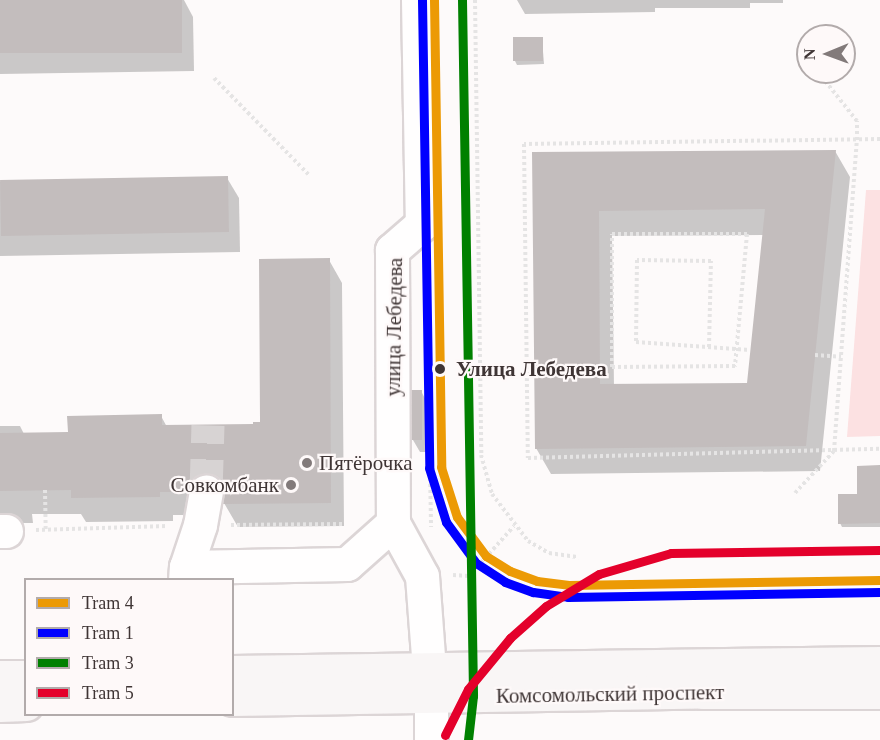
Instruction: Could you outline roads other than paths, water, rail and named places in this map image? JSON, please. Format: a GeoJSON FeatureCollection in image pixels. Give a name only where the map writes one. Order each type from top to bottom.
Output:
{"type":"FeatureCollection","features":[{"type":"Feature","properties":{"kind":"main road","name":"Комсомольский проспект"},"geometry":{"type":"LineString","coordinates":[[234,699],[430,682],[880,663]]}},
{"type":"Feature","properties":{"kind":"main road","name":"Комсомольский проспект"},"geometry":{"type":"LineString","coordinates":[[234,672],[692,692],[880,692]]}},
{"type":"Feature","properties":{"kind":"main road"},"geometry":{"type":"LineString","coordinates":[[0,677],[24,677]]}},
{"type":"Feature","properties":{"kind":"main road"},"geometry":{"type":"LineString","coordinates":[[0,705],[24,704]]}},
{"type":"Feature","properties":{"kind":"street","name":"улица Лебедева"},"geometry":{"type":"LineString","coordinates":[[393,523],[393,250],[422,224],[418,0]]}},
{"type":"Feature","properties":{"kind":"street"},"geometry":{"type":"LineString","coordinates":[[206,492],[200,525],[185,573],[347,564],[393,523],[422,576],[430,682],[431,740]]}},
{"type":"Feature","properties":{"kind":"tunnel"},"geometry":{"type":"LineString","coordinates":[[206,492],[208,425]]}},
{"type":"Feature","properties":{"kind":"tram line","name":"1"},"geometry":{"type":"LineString","coordinates":[[422,0],[429,468],[446,522],[476,563],[505,582],[533,592],[568,597],[880,592]]}},
{"type":"Feature","properties":{"kind":"tram line","name":"4"},"geometry":{"type":"LineString","coordinates":[[434,0],[441,467],[457,517],[486,556],[510,571],[537,581],[569,585],[880,580]]}},
{"type":"Feature","properties":{"kind":"tram line","name":"3"},"geometry":{"type":"LineString","coordinates":[[462,0],[473,696],[468,740]]}},
{"type":"Feature","properties":{"kind":"tram line","name":"5"},"geometry":{"type":"LineString","coordinates":[[445,735],[468,689],[510,638],[546,606],[599,574],[671,553],[880,550]]}},
{"type":"Feature","properties":{"kind":"place","name":"Улица Лебедева"},"geometry":{"type":"Point","coordinates":[440,369]}},
{"type":"Feature","properties":{"kind":"place","name":"Пятёрочка"},"geometry":{"type":"Point","coordinates":[307,463]}},
{"type":"Feature","properties":{"kind":"place","name":"Совкомбанк"},"geometry":{"type":"Point","coordinates":[291,485]}}]}
